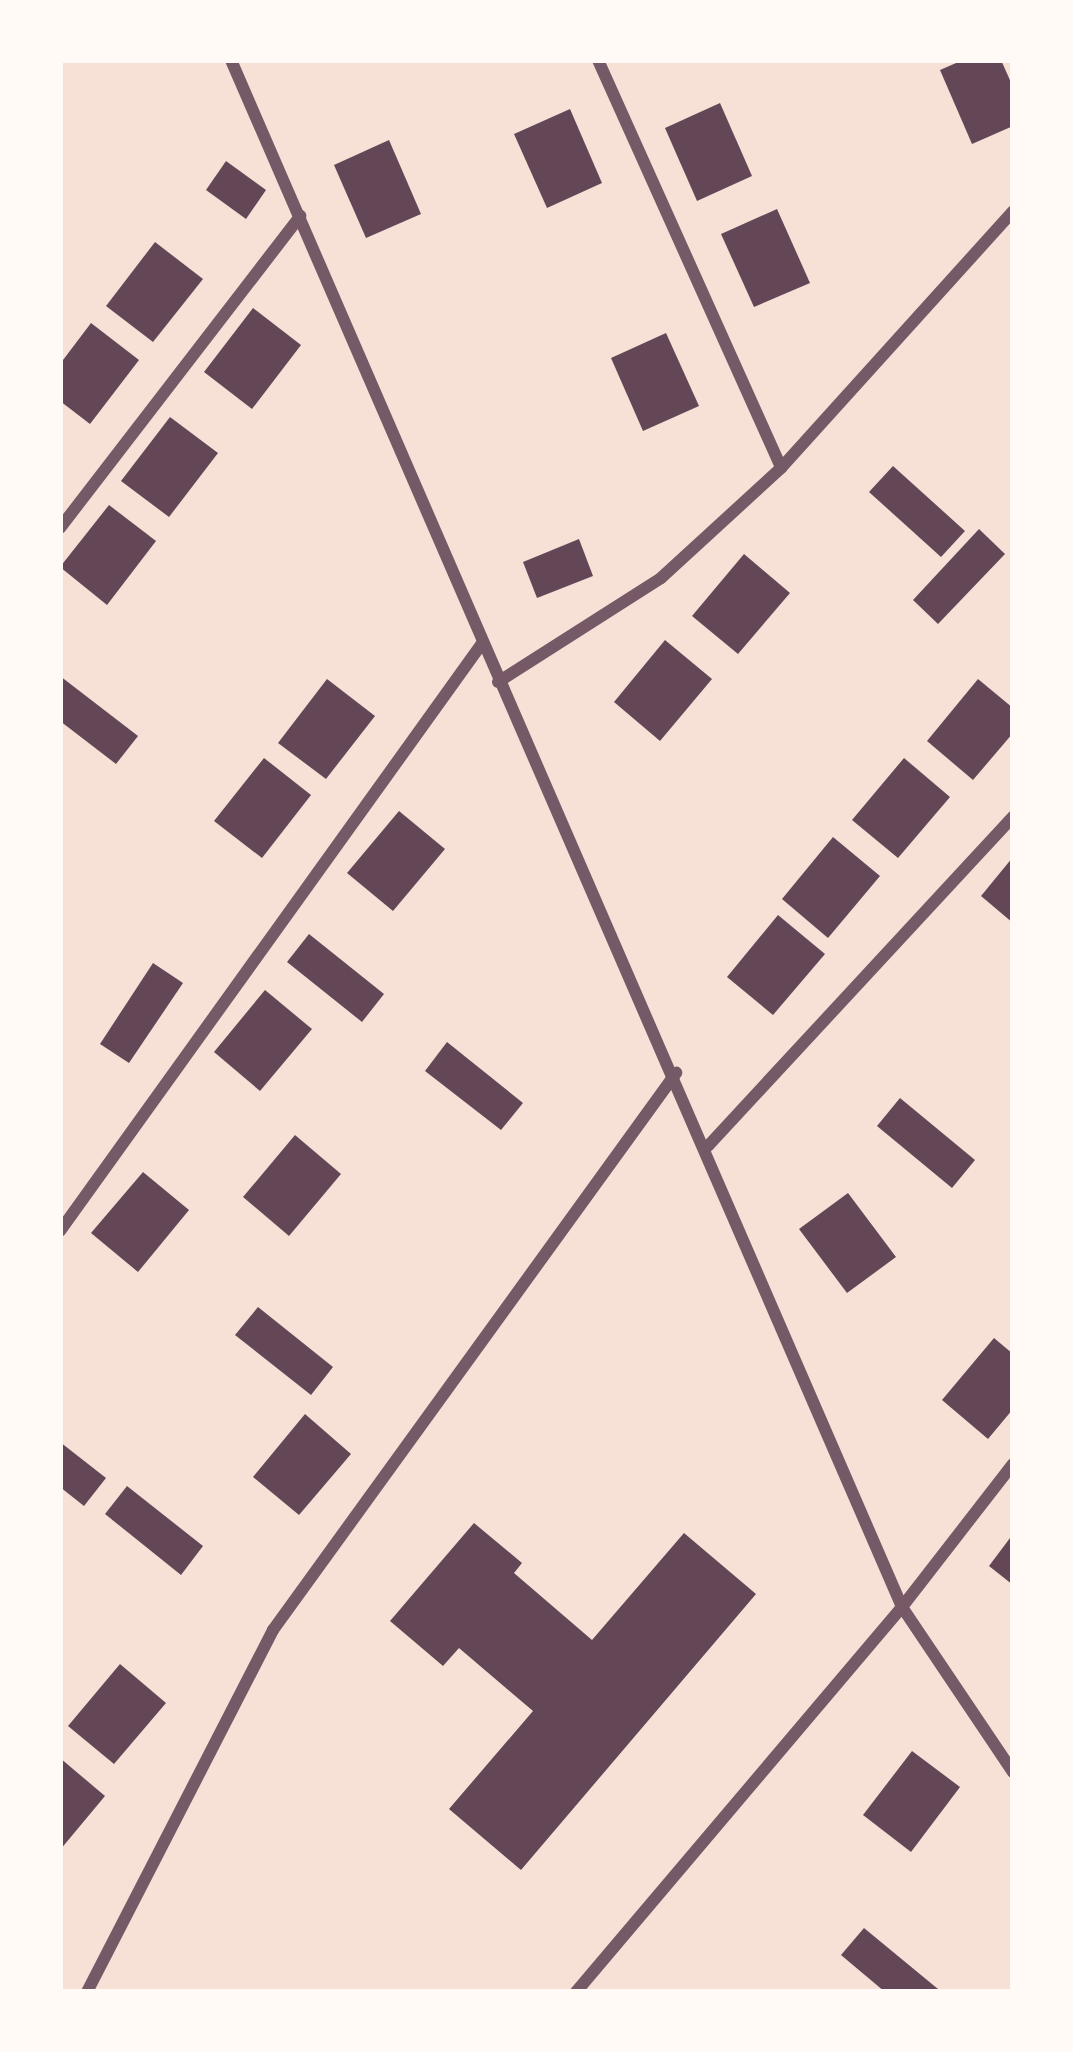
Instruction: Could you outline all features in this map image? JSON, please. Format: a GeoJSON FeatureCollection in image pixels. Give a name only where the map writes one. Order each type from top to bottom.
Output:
{"type":"FeatureCollection","features":[{"type":"Feature","properties":{"kind":"street"},"geometry":{"type":"LineString","coordinates":[[231,60],[481,645],[708,1146],[902,1607],[1013,1772]]}},
{"type":"Feature","properties":{"kind":"street"},"geometry":{"type":"LineString","coordinates":[[598,60],[781,468]]}},
{"type":"Feature","properties":{"kind":"street"},"geometry":{"type":"LineString","coordinates":[[498,682],[661,578],[781,468],[1013,211]]}},
{"type":"Feature","properties":{"kind":"street"},"geometry":{"type":"LineString","coordinates":[[60,528],[301,216]]}},
{"type":"Feature","properties":{"kind":"street"},"geometry":{"type":"LineString","coordinates":[[60,1232],[481,645]]}},
{"type":"Feature","properties":{"kind":"street"},"geometry":{"type":"LineString","coordinates":[[708,1146],[1013,817]]}},
{"type":"Feature","properties":{"kind":"street"},"geometry":{"type":"LineString","coordinates":[[86,1992],[273,1630],[676,1073]]}},
{"type":"Feature","properties":{"kind":"street"},"geometry":{"type":"LineString","coordinates":[[576,1992],[902,1607],[1013,1464]]}},
{"type":"Feature","properties":{"kind":"building"},"geometry":{"type":"Polygon","coordinates":[[[963,60],[1001,60],[1013,87],[1013,126],[972,144],[940,70],[963,60]]]}},
{"type":"Feature","properties":{"kind":"building"},"geometry":{"type":"Polygon","coordinates":[[[720,103],[752,176],[697,201],[665,128],[720,103]]]}},
{"type":"Feature","properties":{"kind":"building"},"geometry":{"type":"Polygon","coordinates":[[[570,109],[602,183],[547,208],[514,134],[570,109]]]}},
{"type":"Feature","properties":{"kind":"building"},"geometry":{"type":"Polygon","coordinates":[[[389,140],[421,214],[366,238],[334,165],[389,140]]]}},
{"type":"Feature","properties":{"kind":"building"},"geometry":{"type":"Polygon","coordinates":[[[226,161],[266,190],[246,219],[206,190],[226,161]]]}},
{"type":"Feature","properties":{"kind":"building"},"geometry":{"type":"Polygon","coordinates":[[[777,209],[810,283],[754,307],[721,234],[777,209]]]}},
{"type":"Feature","properties":{"kind":"building"},"geometry":{"type":"Polygon","coordinates":[[[155,242],[203,279],[153,342],[106,306],[155,242]]]}},
{"type":"Feature","properties":{"kind":"building"},"geometry":{"type":"Polygon","coordinates":[[[253,308],[301,345],[252,409],[204,372],[253,308]]]}},
{"type":"Feature","properties":{"kind":"building"},"geometry":{"type":"Polygon","coordinates":[[[91,323],[139,360],[90,424],[60,401],[60,364],[91,323]]]}},
{"type":"Feature","properties":{"kind":"building"},"geometry":{"type":"Polygon","coordinates":[[[666,333],[699,406],[643,431],[611,358],[666,333]]]}},
{"type":"Feature","properties":{"kind":"building"},"geometry":{"type":"Polygon","coordinates":[[[170,417],[218,453],[169,517],[121,481],[170,417]]]}},
{"type":"Feature","properties":{"kind":"building"},"geometry":{"type":"Polygon","coordinates":[[[893,466],[965,531],[941,557],[869,492],[893,466]]]}},
{"type":"Feature","properties":{"kind":"building"},"geometry":{"type":"Polygon","coordinates":[[[109,505],[156,541],[107,605],[60,567],[109,505]]]}},
{"type":"Feature","properties":{"kind":"building"},"geometry":{"type":"Polygon","coordinates":[[[979,529],[1005,554],[938,624],[913,600],[979,529]]]}},
{"type":"Feature","properties":{"kind":"building"},"geometry":{"type":"Polygon","coordinates":[[[579,539],[593,576],[537,598],[523,562],[579,539]]]}},
{"type":"Feature","properties":{"kind":"building"},"geometry":{"type":"Polygon","coordinates":[[[744,554],[790,593],[738,654],[692,616],[744,554]]]}},
{"type":"Feature","properties":{"kind":"building"},"geometry":{"type":"Polygon","coordinates":[[[665,640],[712,679],[660,741],[614,702],[665,640]]]}},
{"type":"Feature","properties":{"kind":"building"},"geometry":{"type":"Polygon","coordinates":[[[60,676],[138,736],[116,764],[60,721],[60,676]]]}},
{"type":"Feature","properties":{"kind":"building"},"geometry":{"type":"Polygon","coordinates":[[[327,679],[375,716],[326,779],[278,743],[327,679]]]}},
{"type":"Feature","properties":{"kind":"building"},"geometry":{"type":"Polygon","coordinates":[[[978,679],[1013,708],[1013,733],[973,780],[927,741],[978,679]]]}},
{"type":"Feature","properties":{"kind":"building"},"geometry":{"type":"Polygon","coordinates":[[[264,758],[311,795],[262,858],[214,821],[264,758]]]}},
{"type":"Feature","properties":{"kind":"building"},"geometry":{"type":"Polygon","coordinates":[[[904,758],[950,797],[898,858],[852,820],[904,758]]]}},
{"type":"Feature","properties":{"kind":"building"},"geometry":{"type":"Polygon","coordinates":[[[399,811],[445,849],[393,911],[347,873],[399,811]]]}},
{"type":"Feature","properties":{"kind":"building"},"geometry":{"type":"Polygon","coordinates":[[[833,837],[880,876],[828,938],[782,899],[833,837]]]}},
{"type":"Feature","properties":{"kind":"building"},"geometry":{"type":"Polygon","coordinates":[[[1013,857],[1013,923],[981,896],[1013,857]]]}},
{"type":"Feature","properties":{"kind":"building"},"geometry":{"type":"Polygon","coordinates":[[[778,915],[825,954],[773,1015],[727,977],[778,915]]]}},
{"type":"Feature","properties":{"kind":"building"},"geometry":{"type":"Polygon","coordinates":[[[309,934],[384,994],[362,1022],[287,962],[309,934]]]}},
{"type":"Feature","properties":{"kind":"building"},"geometry":{"type":"Polygon","coordinates":[[[153,963],[183,983],[129,1063],[100,1044],[153,963]]]}},
{"type":"Feature","properties":{"kind":"building"},"geometry":{"type":"Polygon","coordinates":[[[265,990],[312,1029],[260,1091],[214,1052],[265,990]]]}},
{"type":"Feature","properties":{"kind":"building"},"geometry":{"type":"Polygon","coordinates":[[[447,1042],[523,1103],[501,1130],[425,1071],[447,1042]]]}},
{"type":"Feature","properties":{"kind":"building"},"geometry":{"type":"Polygon","coordinates":[[[900,1098],[975,1160],[952,1188],[877,1126],[900,1098]]]}},
{"type":"Feature","properties":{"kind":"building"},"geometry":{"type":"Polygon","coordinates":[[[295,1135],[341,1174],[289,1236],[243,1197],[295,1135]]]}},
{"type":"Feature","properties":{"kind":"building"},"geometry":{"type":"Polygon","coordinates":[[[143,1172],[189,1210],[138,1272],[91,1233],[143,1172]]]}},
{"type":"Feature","properties":{"kind":"building"},"geometry":{"type":"Polygon","coordinates":[[[848,1193],[896,1257],[847,1293],[799,1229],[848,1193]]]}},
{"type":"Feature","properties":{"kind":"building"},"geometry":{"type":"Polygon","coordinates":[[[258,1307],[333,1367],[311,1395],[235,1335],[258,1307]]]}},
{"type":"Feature","properties":{"kind":"building"},"geometry":{"type":"Polygon","coordinates":[[[994,1338],[1013,1354],[1013,1409],[988,1439],[942,1400],[994,1338]]]}},
{"type":"Feature","properties":{"kind":"building"},"geometry":{"type":"Polygon","coordinates":[[[305,1414],[351,1454],[299,1515],[253,1477],[305,1414]]]}},
{"type":"Feature","properties":{"kind":"building"},"geometry":{"type":"Polygon","coordinates":[[[60,1442],[106,1478],[84,1506],[60,1487],[60,1442]]]}},
{"type":"Feature","properties":{"kind":"building"},"geometry":{"type":"Polygon","coordinates":[[[127,1486],[203,1546],[181,1575],[105,1514],[127,1486]]]}},
{"type":"Feature","properties":{"kind":"building"},"geometry":{"type":"Polygon","coordinates":[[[474,1523],[522,1563],[514,1573],[592,1640],[684,1533],[756,1594],[521,1870],[449,1809],[533,1711],[459,1648],[443,1666],[390,1621],[474,1523]]]}},
{"type":"Feature","properties":{"kind":"building"},"geometry":{"type":"Polygon","coordinates":[[[1013,1534],[1013,1585],[989,1566],[1013,1534]]]}},
{"type":"Feature","properties":{"kind":"building"},"geometry":{"type":"Polygon","coordinates":[[[120,1664],[166,1703],[114,1764],[68,1726],[120,1664]]]}},
{"type":"Feature","properties":{"kind":"building"},"geometry":{"type":"Polygon","coordinates":[[[912,1751],[960,1787],[911,1852],[863,1815],[912,1751]]]}},
{"type":"Feature","properties":{"kind":"building"},"geometry":{"type":"Polygon","coordinates":[[[60,1758],[105,1796],[60,1850],[60,1758]]]}},
{"type":"Feature","properties":{"kind":"building"},"geometry":{"type":"Polygon","coordinates":[[[864,1928],[936,1992],[885,1992],[841,1955],[864,1928]]]}}]}
